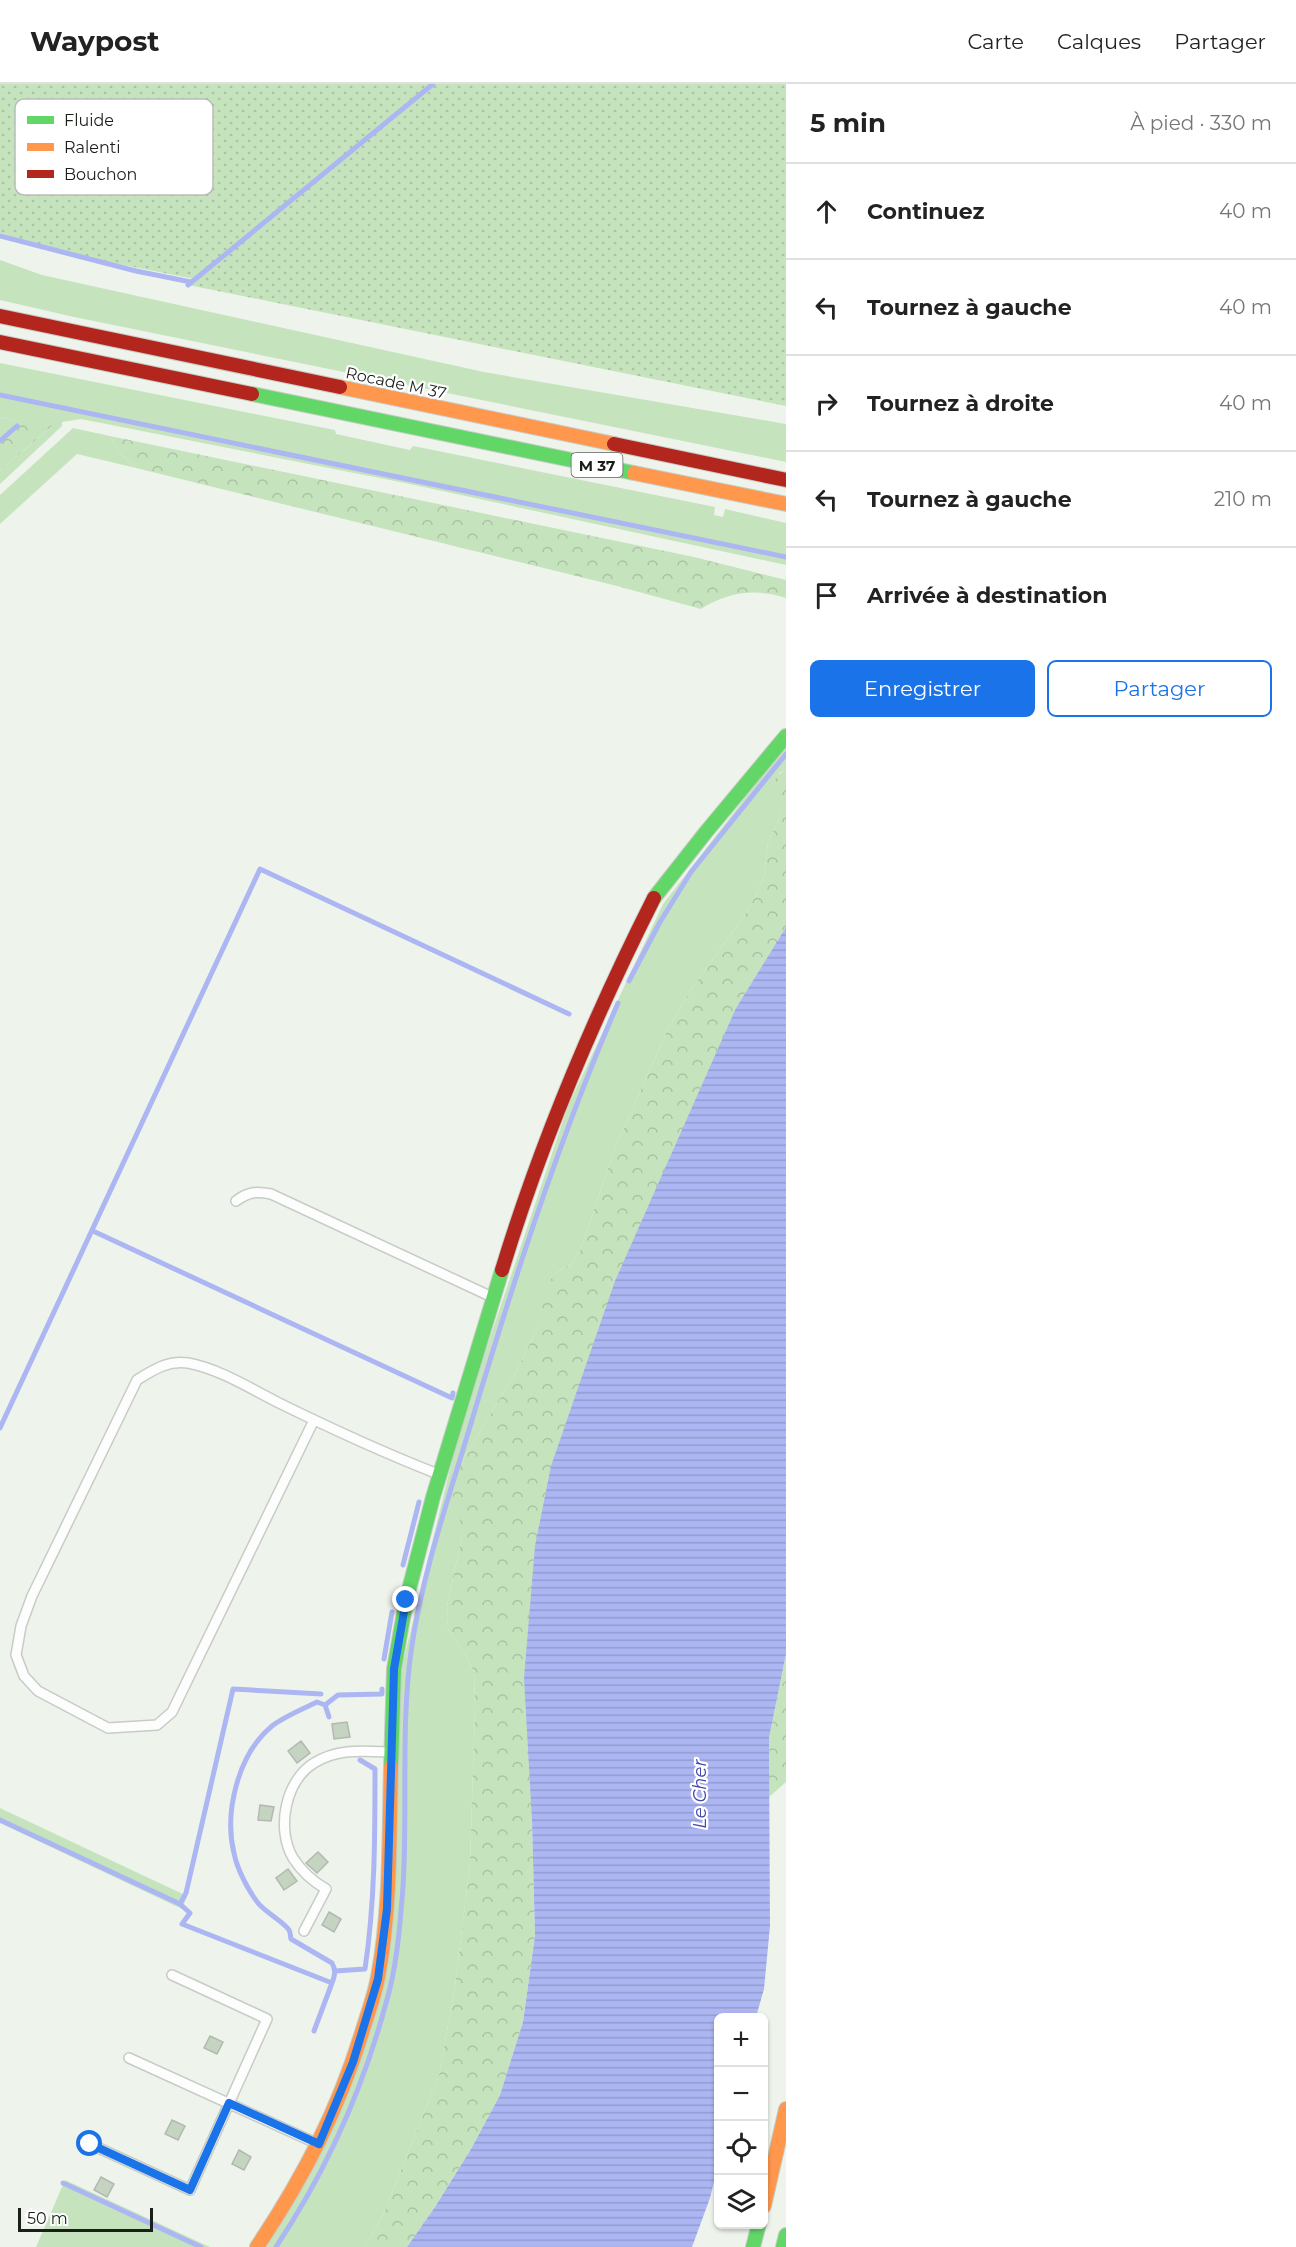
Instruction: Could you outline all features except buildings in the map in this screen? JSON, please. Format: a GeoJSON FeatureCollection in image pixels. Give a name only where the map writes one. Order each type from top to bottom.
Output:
{"type":"FeatureCollection","features":[{"type":"Feature","properties":{"kind":"main road","name":"Rocade M 37"},"geometry":{"type":"LineString","coordinates":[[0,316],[786,480]]}},
{"type":"Feature","properties":{"kind":"main road","name":"M 37"},"geometry":{"type":"LineString","coordinates":[[0,342],[786,504]]}},
{"type":"Feature","properties":{"kind":"main road"},"geometry":{"type":"LineString","coordinates":[[257,2247],[287,2202],[319,2144],[353,2062],[378,1979],[387,1909],[394,1669],[406,1600],[440,1475],[517,1222],[579,1060],[654,899],[786,736]]}},
{"type":"Feature","properties":{"kind":"main road"},"geometry":{"type":"LineString","coordinates":[[768,2188],[786,2109]]}},
{"type":"Feature","properties":{"kind":"main road"},"geometry":{"type":"LineString","coordinates":[[753,2247],[758,2229]]}},
{"type":"Feature","properties":{"kind":"main road"},"geometry":{"type":"LineString","coordinates":[[783,2247],[786,2235]]}},
{"type":"Feature","properties":{"kind":"lane"},"geometry":{"type":"LineString","coordinates":[[236,1201],[245,1194],[257,1191],[271,1194],[494,1298]]}},
{"type":"Feature","properties":{"kind":"lane"},"geometry":{"type":"LineString","coordinates":[[314,1420],[172,1712],[157,1725],[108,1728],[38,1691],[24,1676],[16,1655],[21,1626],[32,1596],[137,1380],[161,1365],[186,1363],[214,1372],[403,1461],[440,1475]]}},
{"type":"Feature","properties":{"kind":"lane"},"geometry":{"type":"LineString","coordinates":[[304,1931],[326,1890],[301,1869],[286,1841],[285,1813],[294,1786],[303,1772],[314,1763],[335,1754],[354,1751],[393,1752]]}},
{"type":"Feature","properties":{"kind":"lane"},"geometry":{"type":"LineString","coordinates":[[90,2144],[190,2190],[267,2019],[172,1975]]}},
{"type":"Feature","properties":{"kind":"lane"},"geometry":{"type":"LineString","coordinates":[[129,2058],[319,2144]]}},
{"type":"Feature","properties":{"kind":"green space"},"geometry":{"type":"Polygon","coordinates":[[[0,84],[786,84],[786,406],[188,285],[194,279],[78,256],[0,233],[0,84]]]}},
{"type":"Feature","properties":{"kind":"green space"},"geometry":{"type":"Polygon","coordinates":[[[0,260],[42,275],[484,372],[786,424],[786,462],[0,300],[0,260]]]}},
{"type":"Feature","properties":{"kind":"green space"},"geometry":{"type":"Polygon","coordinates":[[[0,363],[335,430],[336,434],[410,450],[413,446],[715,507],[714,515],[723,517],[725,509],[786,523],[786,565],[405,483],[81,419],[62,422],[62,426],[0,484],[0,471],[53,425],[0,418],[0,363]]]}},
{"type":"Feature","properties":{"kind":"green space"},"geometry":{"type":"Polygon","coordinates":[[[0,418],[54,424],[0,471],[0,418]]]}},
{"type":"Feature","properties":{"kind":"green space"},"geometry":{"type":"Polygon","coordinates":[[[73,428],[110,436],[121,454],[136,468],[77,454],[0,524],[0,495],[73,428]]]}},
{"type":"Feature","properties":{"kind":"green space"},"geometry":{"type":"Polygon","coordinates":[[[110,436],[694,557],[786,580],[786,598],[764,593],[742,593],[721,599],[701,609],[617,586],[136,468],[121,454],[110,436]]]}},
{"type":"Feature","properties":{"kind":"green space"},"geometry":{"type":"Polygon","coordinates":[[[786,745],[786,770],[779,773],[780,817],[768,843],[764,875],[758,891],[745,915],[690,991],[667,1031],[615,1148],[580,1251],[571,1264],[557,1272],[542,1308],[536,1331],[518,1368],[454,1475],[463,1532],[447,1606],[448,1629],[474,1672],[475,1709],[470,1864],[455,1987],[439,2075],[383,2215],[365,2247],[267,2247],[380,1996],[400,1674],[461,1424],[568,1106],[663,904],[786,745]]]}},
{"type":"Feature","properties":{"kind":"green space"},"geometry":{"type":"Polygon","coordinates":[[[786,770],[786,927],[736,1008],[532,1821],[535,1936],[523,2022],[500,2095],[471,2149],[407,2247],[365,2247],[383,2215],[439,2075],[455,1987],[470,1864],[474,1672],[448,1629],[447,1606],[463,1532],[452,1492],[454,1475],[518,1368],[536,1331],[547,1284],[557,1272],[571,1264],[580,1251],[615,1148],[667,1031],[690,991],[745,915],[758,891],[764,875],[768,843],[780,817],[780,807],[773,792],[774,782],[780,773],[786,770]]]}},
{"type":"Feature","properties":{"kind":"green space"},"geometry":{"type":"Polygon","coordinates":[[[786,1654],[786,1782],[768,1798],[769,1738],[786,1654]]]}},
{"type":"Feature","properties":{"kind":"green space"},"geometry":{"type":"Polygon","coordinates":[[[0,1808],[187,1896],[182,1909],[0,1823],[0,1808]]]}},
{"type":"Feature","properties":{"kind":"green space"},"geometry":{"type":"Polygon","coordinates":[[[65,2180],[210,2247],[36,2247],[65,2180]]]}},
{"type":"Feature","properties":{"kind":"water","name":"Le Cher"},"geometry":{"type":"Polygon","coordinates":[[[786,927],[786,1654],[769,1738],[770,1926],[764,1989],[757,2013],[714,2013],[714,2182],[710,2198],[692,2247],[407,2247],[471,2149],[500,2095],[523,2022],[535,1936],[532,1821],[524,1678],[535,1546],[551,1466],[615,1281],[736,1008],[786,927]]]}},
{"type":"Feature","properties":{"kind":"waterway"},"geometry":{"type":"LineString","coordinates":[[188,285],[433,84]]}},
{"type":"Feature","properties":{"kind":"waterway"},"geometry":{"type":"LineString","coordinates":[[0,236],[136,271],[191,282]]}},
{"type":"Feature","properties":{"kind":"waterway"},"geometry":{"type":"LineString","coordinates":[[0,395],[786,557]]}},
{"type":"Feature","properties":{"kind":"waterway"},"geometry":{"type":"LineString","coordinates":[[0,441],[17,426]]}},
{"type":"Feature","properties":{"kind":"waterway"},"geometry":{"type":"LineString","coordinates":[[629,981],[660,922],[691,872],[786,754]]}},
{"type":"Feature","properties":{"kind":"waterway"},"geometry":{"type":"LineString","coordinates":[[0,1428],[260,869],[569,1014]]}},
{"type":"Feature","properties":{"kind":"waterway"},"geometry":{"type":"LineString","coordinates":[[276,2247],[311,2190],[341,2130],[366,2067],[390,1989],[403,1887],[408,1675],[429,1563],[519,1268],[575,1108],[618,1003]]}},
{"type":"Feature","properties":{"kind":"waterway"},"geometry":{"type":"LineString","coordinates":[[93,1231],[452,1398],[453,1393]]}},
{"type":"Feature","properties":{"kind":"waterway"},"geometry":{"type":"LineString","coordinates":[[403,1565],[419,1502]]}},
{"type":"Feature","properties":{"kind":"waterway"},"geometry":{"type":"LineString","coordinates":[[384,1659],[392,1612]]}},
{"type":"Feature","properties":{"kind":"waterway"},"geometry":{"type":"LineString","coordinates":[[180,1904],[186,1893],[233,1689],[321,1694]]}},
{"type":"Feature","properties":{"kind":"waterway"},"geometry":{"type":"LineString","coordinates":[[325,1705],[338,1695],[382,1694],[382,1689]]}},
{"type":"Feature","properties":{"kind":"waterway"},"geometry":{"type":"LineString","coordinates":[[0,1820],[180,1904],[190,1913],[182,1924],[332,1983],[335,1973],[332,1963],[291,1939],[287,1927],[261,1906],[250,1892],[235,1859],[231,1837],[236,1785],[250,1752],[260,1738],[277,1722],[317,1702],[325,1705],[329,1717]]}},
{"type":"Feature","properties":{"kind":"waterway"},"geometry":{"type":"LineString","coordinates":[[335,1971],[365,1969],[371,1919],[375,1769],[360,1760]]}},
{"type":"Feature","properties":{"kind":"waterway"},"geometry":{"type":"LineString","coordinates":[[314,2031],[332,1983]]}},
{"type":"Feature","properties":{"kind":"waterway"},"geometry":{"type":"LineString","coordinates":[[63,2183],[201,2247]]}},
{"type":"Feature","properties":{"kind":"traffic: fast"},"geometry":{"type":"LineString","coordinates":[[252,394],[634,473]]}},
{"type":"Feature","properties":{"kind":"traffic: fast"},"geometry":{"type":"LineString","coordinates":[[654,898],[786,736]]}},
{"type":"Feature","properties":{"kind":"traffic: fast"},"geometry":{"type":"LineString","coordinates":[[391,1767],[394,1669],[406,1601],[433,1497],[502,1270]]}},
{"type":"Feature","properties":{"kind":"traffic: fast"},"geometry":{"type":"LineString","coordinates":[[753,2247],[758,2229]]}},
{"type":"Feature","properties":{"kind":"traffic: fast"},"geometry":{"type":"LineString","coordinates":[[783,2247],[786,2235]]}},
{"type":"Feature","properties":{"kind":"traffic: slow"},"geometry":{"type":"LineString","coordinates":[[340,387],[614,444]]}},
{"type":"Feature","properties":{"kind":"traffic: slow"},"geometry":{"type":"LineString","coordinates":[[634,473],[786,504]]}},
{"type":"Feature","properties":{"kind":"traffic: slow"},"geometry":{"type":"LineString","coordinates":[[257,2247],[319,2141],[343,2085],[374,1996],[382,1951],[387,1899],[391,1767]]}},
{"type":"Feature","properties":{"kind":"traffic: slow"},"geometry":{"type":"LineString","coordinates":[[768,2188],[786,2109]]}},
{"type":"Feature","properties":{"kind":"traffic: jam"},"geometry":{"type":"LineString","coordinates":[[0,316],[340,387]]}},
{"type":"Feature","properties":{"kind":"traffic: jam"},"geometry":{"type":"LineString","coordinates":[[0,342],[252,394]]}},
{"type":"Feature","properties":{"kind":"traffic: jam"},"geometry":{"type":"LineString","coordinates":[[614,444],[786,480]]}},
{"type":"Feature","properties":{"kind":"traffic: jam"},"geometry":{"type":"LineString","coordinates":[[502,1270],[551,1127],[610,988],[654,898]]}},
{"type":"Feature","properties":{"kind":"route"},"geometry":{"type":"LineString","coordinates":[[90,2144],[190,2190],[229,2103],[319,2144],[353,2062],[378,1979],[387,1909],[394,1669],[406,1600]]}}]}
